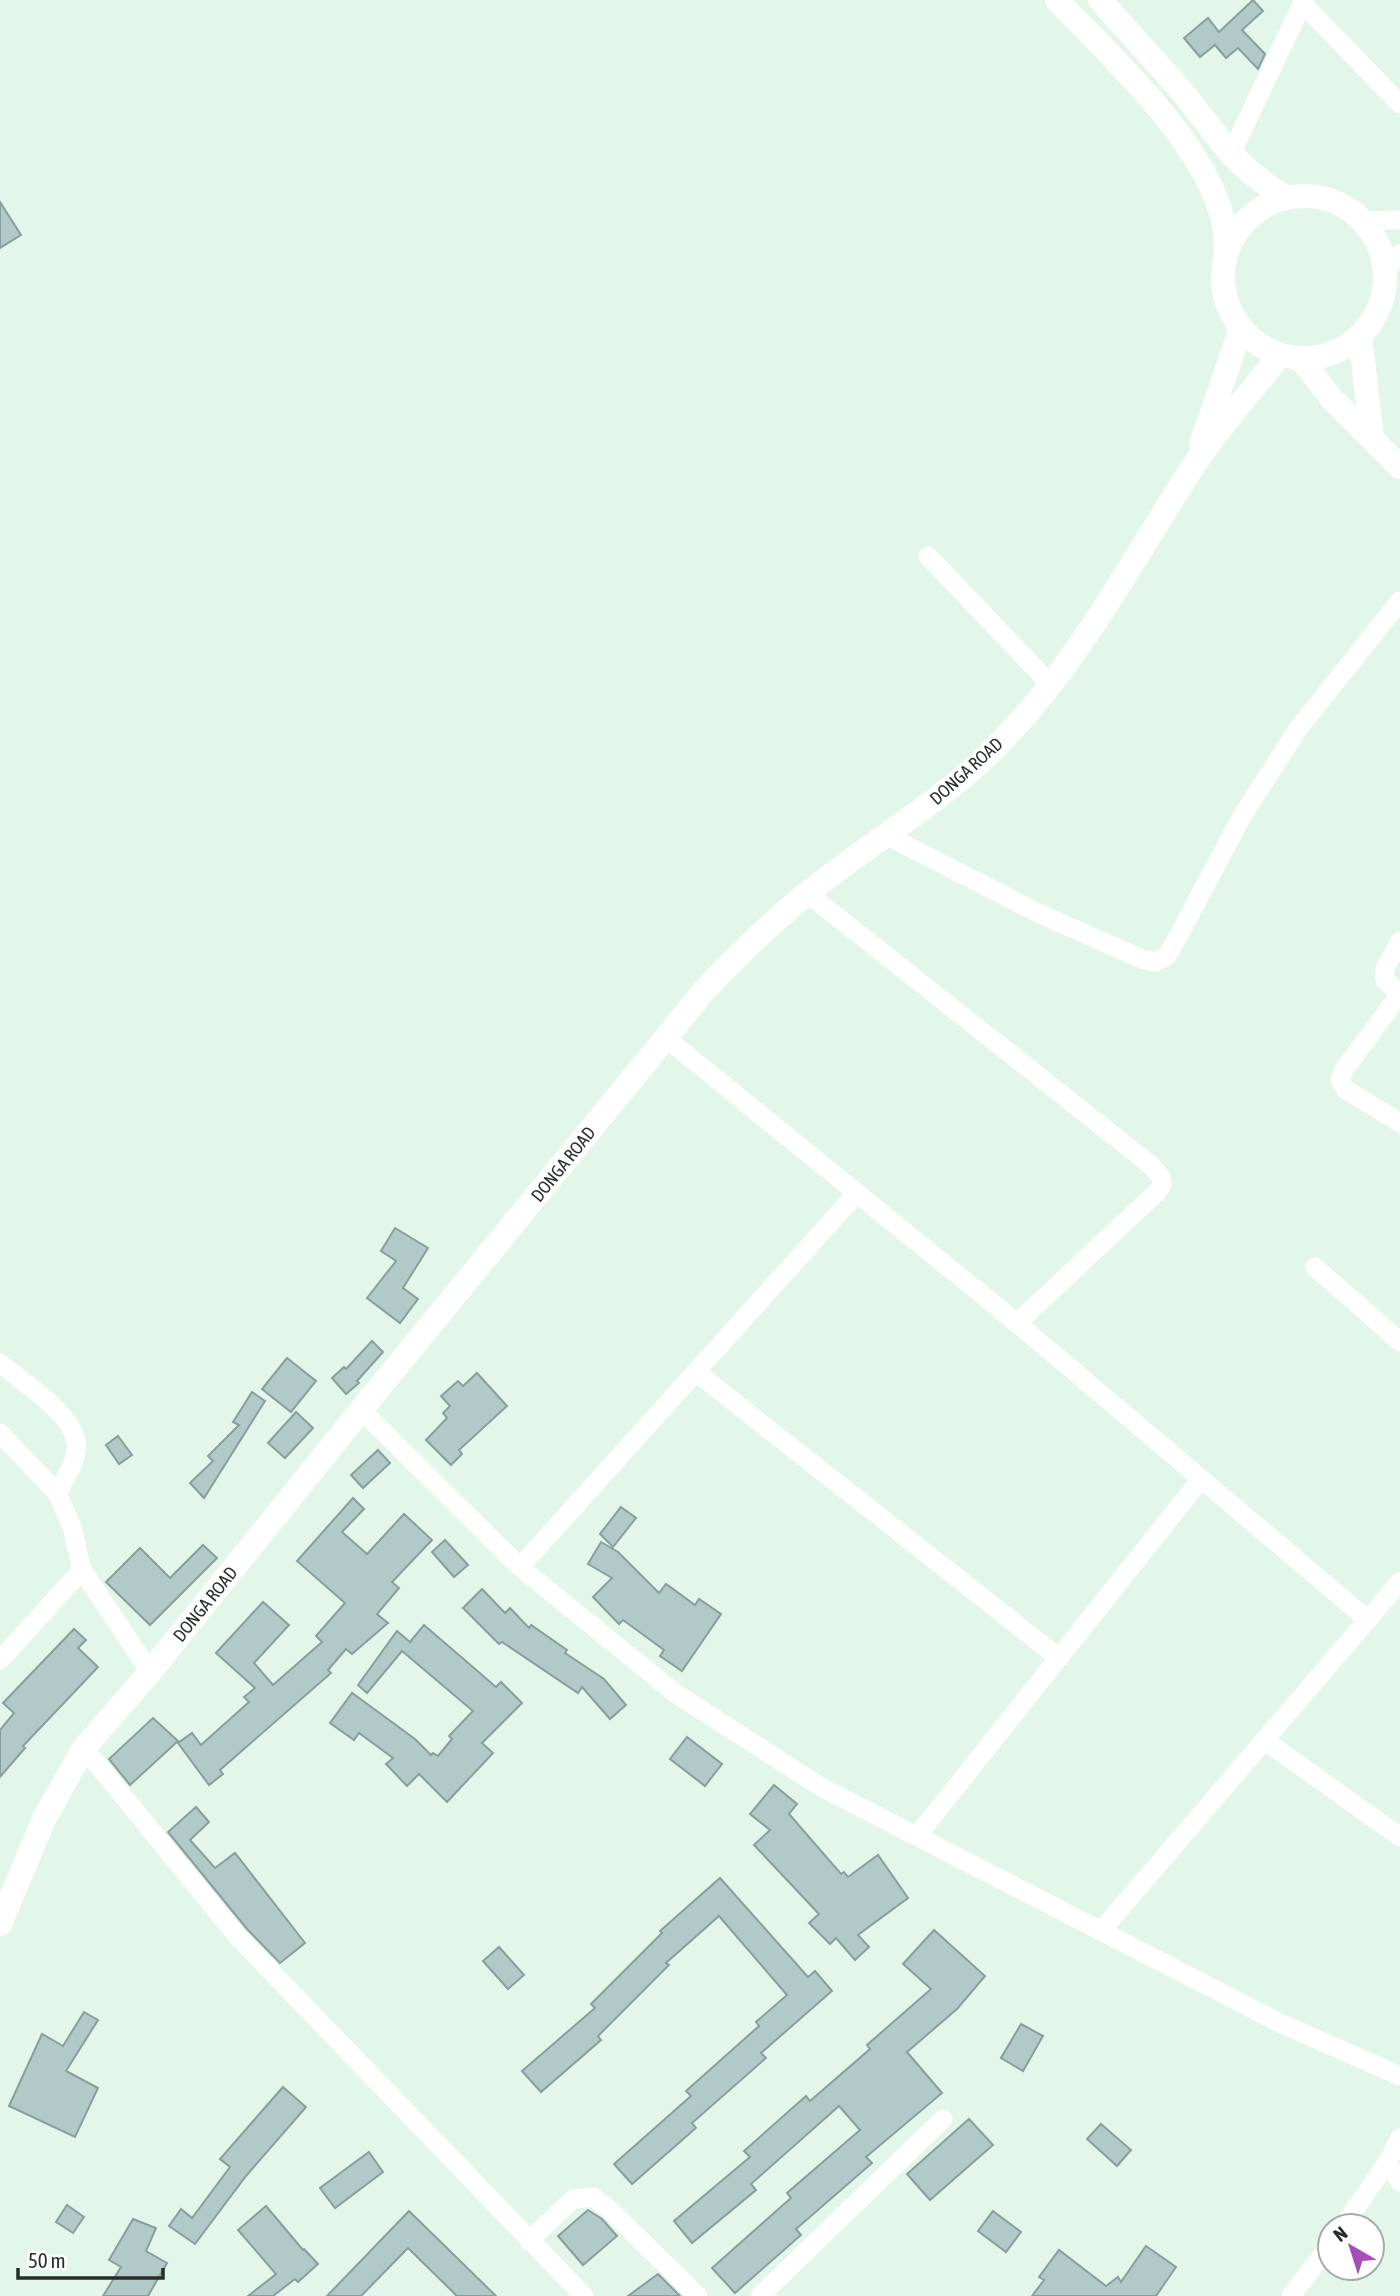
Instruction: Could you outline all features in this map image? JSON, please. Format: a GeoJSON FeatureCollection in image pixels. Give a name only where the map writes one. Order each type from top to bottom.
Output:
{"type":"FeatureCollection","features":[{"type":"Feature","properties":{"kind":"street"},"geometry":{"type":"LineString","coordinates":[[1057,0],[1115,61],[1185,144],[1210,186],[1224,222],[1224,294],[1241,329],[1259,345],[1291,357],[1322,356],[1342,349],[1360,337],[1372,323],[1393,262],[1364,221],[1347,207],[1328,199],[1306,195],[1285,198],[1265,206],[1247,219],[1234,236],[1226,256]]}},
{"type":"Feature","properties":{"kind":"street"},"geometry":{"type":"LineString","coordinates":[[1100,0],[1180,89],[1231,154],[1285,198]]}},
{"type":"Feature","properties":{"kind":"street"},"geometry":{"type":"LineString","coordinates":[[1231,154],[1303,2],[1400,104]]}},
{"type":"Feature","properties":{"kind":"street"},"geometry":{"type":"LineString","coordinates":[[1364,221],[1400,220]]}},
{"type":"Feature","properties":{"kind":"street"},"geometry":{"type":"LineString","coordinates":[[1194,464],[1241,329]]}},
{"type":"Feature","properties":{"kind":"street"},"geometry":{"type":"LineString","coordinates":[[1360,337],[1373,438]]}},
{"type":"Feature","properties":{"kind":"street"},"geometry":{"type":"LineString","coordinates":[[1291,357],[1400,467]]}},
{"type":"Feature","properties":{"kind":"street"},"geometry":{"type":"LineString","coordinates":[[1194,464],[1291,357]]}},
{"type":"Feature","properties":{"kind":"street","name":"DONGA ROAD"},"geometry":{"type":"LineString","coordinates":[[0,1924],[44,1819],[84,1748],[150,1672],[666,1038],[746,946],[807,893],[950,789],[996,747],[1052,685],[1112,598],[1194,464]]}},
{"type":"Feature","properties":{"kind":"street"},"geometry":{"type":"LineString","coordinates":[[928,556],[1052,685]]}},
{"type":"Feature","properties":{"kind":"street"},"geometry":{"type":"LineString","coordinates":[[886,835],[1038,913],[1142,959],[1155,962],[1166,957],[1241,818],[1298,729],[1400,601]]}},
{"type":"Feature","properties":{"kind":"street"},"geometry":{"type":"LineString","coordinates":[[807,893],[1152,1166],[1161,1177],[1162,1185],[1157,1192],[1017,1323]]}},
{"type":"Feature","properties":{"kind":"street"},"geometry":{"type":"LineString","coordinates":[[1400,941],[1385,968],[1385,980],[1400,995],[1344,1070],[1340,1080],[1345,1090],[1400,1123]]}},
{"type":"Feature","properties":{"kind":"street"},"geometry":{"type":"LineString","coordinates":[[666,1038],[1017,1323],[1368,1620]]}},
{"type":"Feature","properties":{"kind":"street"},"geometry":{"type":"LineString","coordinates":[[520,1567],[856,1194]]}},
{"type":"Feature","properties":{"kind":"street"},"geometry":{"type":"LineString","coordinates":[[1315,1267],[1400,1342]]}},
{"type":"Feature","properties":{"kind":"street"},"geometry":{"type":"LineString","coordinates":[[0,1363],[65,1418],[76,1441],[74,1461],[57,1493]]}},
{"type":"Feature","properties":{"kind":"street"},"geometry":{"type":"LineString","coordinates":[[696,1372],[1059,1658]]}},
{"type":"Feature","properties":{"kind":"street"},"geometry":{"type":"LineString","coordinates":[[361,1410],[520,1567],[675,1693],[821,1787],[1278,2022],[1400,2076]]}},
{"type":"Feature","properties":{"kind":"street"},"geometry":{"type":"LineString","coordinates":[[0,1433],[57,1493],[72,1527],[82,1570],[150,1672]]}},
{"type":"Feature","properties":{"kind":"street"},"geometry":{"type":"LineString","coordinates":[[917,1836],[1201,1479]]}},
{"type":"Feature","properties":{"kind":"street"},"geometry":{"type":"LineString","coordinates":[[0,1660],[82,1570]]}},
{"type":"Feature","properties":{"kind":"street"},"geometry":{"type":"LineString","coordinates":[[1101,1931],[1400,1582]]}},
{"type":"Feature","properties":{"kind":"street"},"geometry":{"type":"LineString","coordinates":[[0,1636],[23,1635]]}},
{"type":"Feature","properties":{"kind":"street"},"geometry":{"type":"LineString","coordinates":[[1264,1740],[1400,1837]]}},
{"type":"Feature","properties":{"kind":"street"},"geometry":{"type":"LineString","coordinates":[[84,1748],[238,1937],[584,2296]]}},
{"type":"Feature","properties":{"kind":"street"},"geometry":{"type":"LineString","coordinates":[[760,2296],[943,2119]]}},
{"type":"Feature","properties":{"kind":"street"},"geometry":{"type":"LineString","coordinates":[[1353,2212],[1387,2163],[1400,2138]]}},
{"type":"Feature","properties":{"kind":"street"},"geometry":{"type":"LineString","coordinates":[[1387,2163],[1400,2182]]}},
{"type":"Feature","properties":{"kind":"street"},"geometry":{"type":"LineString","coordinates":[[529,2241],[573,2199],[593,2197],[610,2210],[698,2296]]}},
{"type":"Feature","properties":{"kind":"street"},"geometry":{"type":"LineString","coordinates":[[1291,2296],[1316,2263]]}},
{"type":"Feature","properties":{"kind":"building"},"geometry":{"type":"Polygon","coordinates":[[[1253,0],[1263,11],[1242,30],[1265,54],[1258,69],[1238,48],[1226,58],[1215,45],[1200,57],[1184,38],[1208,18],[1219,32],[1253,0]]]}},
{"type":"Feature","properties":{"kind":"building"},"geometry":{"type":"Polygon","coordinates":[[[0,202],[21,235],[0,248],[0,202]]]}},
{"type":"Feature","properties":{"kind":"building"},"geometry":{"type":"Polygon","coordinates":[[[395,1228],[428,1248],[403,1288],[418,1299],[400,1323],[367,1298],[396,1261],[381,1251],[395,1228]]]}},
{"type":"Feature","properties":{"kind":"building"},"geometry":{"type":"Polygon","coordinates":[[[372,1341],[383,1352],[357,1381],[359,1383],[346,1394],[332,1378],[344,1367],[346,1369],[372,1341]]]}},
{"type":"Feature","properties":{"kind":"building"},"geometry":{"type":"Polygon","coordinates":[[[287,1358],[316,1381],[291,1412],[262,1389],[287,1358]]]}},
{"type":"Feature","properties":{"kind":"building"},"geometry":{"type":"Polygon","coordinates":[[[477,1373],[507,1406],[459,1450],[462,1454],[451,1465],[426,1440],[447,1418],[443,1413],[450,1406],[441,1396],[458,1381],[463,1386],[477,1373]]]}},
{"type":"Feature","properties":{"kind":"building"},"geometry":{"type":"Polygon","coordinates":[[[252,1392],[265,1401],[204,1498],[190,1483],[213,1461],[208,1456],[239,1425],[233,1422],[252,1392]]]}},
{"type":"Feature","properties":{"kind":"building"},"geometry":{"type":"Polygon","coordinates":[[[296,1412],[313,1428],[285,1458],[268,1443],[296,1412]]]}},
{"type":"Feature","properties":{"kind":"building"},"geometry":{"type":"Polygon","coordinates":[[[118,1436],[132,1455],[119,1464],[106,1445],[118,1436]]]}},
{"type":"Feature","properties":{"kind":"building"},"geometry":{"type":"Polygon","coordinates":[[[378,1450],[390,1463],[363,1488],[351,1475],[378,1450]]]}},
{"type":"Feature","properties":{"kind":"building"},"geometry":{"type":"Polygon","coordinates":[[[353,1498],[364,1509],[342,1532],[367,1554],[404,1514],[432,1540],[392,1582],[399,1588],[377,1614],[388,1623],[352,1654],[346,1649],[328,1670],[331,1673],[220,1770],[223,1774],[209,1785],[178,1743],[192,1733],[201,1745],[249,1702],[244,1697],[255,1688],[216,1653],[263,1602],[289,1625],[254,1663],[273,1685],[322,1642],[316,1636],[345,1603],[297,1561],[353,1498]]]}},
{"type":"Feature","properties":{"kind":"building"},"geometry":{"type":"Polygon","coordinates":[[[621,1507],[636,1518],[613,1547],[600,1534],[621,1507]]]}},
{"type":"Feature","properties":{"kind":"building"},"geometry":{"type":"Polygon","coordinates":[[[445,1540],[468,1565],[454,1577],[432,1552],[445,1540]]]}},
{"type":"Feature","properties":{"kind":"building"},"geometry":{"type":"Polygon","coordinates":[[[601,1542],[618,1552],[659,1593],[666,1584],[695,1605],[699,1599],[721,1614],[682,1671],[660,1656],[664,1650],[623,1620],[619,1624],[593,1597],[612,1578],[588,1564],[601,1542]]]}},
{"type":"Feature","properties":{"kind":"building"},"geometry":{"type":"Polygon","coordinates":[[[203,1545],[217,1558],[150,1625],[106,1582],[140,1548],[170,1578],[203,1545]]]}},
{"type":"Feature","properties":{"kind":"building"},"geometry":{"type":"Polygon","coordinates":[[[482,1589],[505,1613],[510,1608],[529,1628],[531,1625],[567,1650],[565,1653],[604,1679],[626,1705],[610,1719],[582,1687],[578,1693],[502,1642],[499,1644],[463,1608],[482,1589]]]}},
{"type":"Feature","properties":{"kind":"building"},"geometry":{"type":"Polygon","coordinates":[[[424,1625],[496,1687],[501,1682],[522,1703],[482,1743],[493,1753],[447,1802],[419,1774],[407,1786],[386,1764],[393,1758],[359,1733],[354,1740],[330,1723],[352,1693],[415,1739],[431,1755],[433,1753],[438,1756],[452,1739],[449,1736],[473,1711],[402,1651],[367,1693],[358,1685],[397,1631],[410,1642],[424,1625]]]}},
{"type":"Feature","properties":{"kind":"building"},"geometry":{"type":"Polygon","coordinates":[[[74,1629],[86,1640],[78,1648],[98,1667],[23,1746],[25,1748],[0,1777],[0,1730],[14,1713],[3,1703],[74,1629]]]}},
{"type":"Feature","properties":{"kind":"building"},"geometry":{"type":"Polygon","coordinates":[[[153,1718],[178,1741],[130,1785],[109,1759],[153,1718]]]}},
{"type":"Feature","properties":{"kind":"building"},"geometry":{"type":"Polygon","coordinates":[[[687,1737],[722,1764],[705,1786],[670,1759],[687,1737]]]}},
{"type":"Feature","properties":{"kind":"building"},"geometry":{"type":"Polygon","coordinates":[[[774,1785],[797,1804],[789,1814],[841,1874],[844,1872],[848,1877],[878,1855],[908,1898],[858,1935],[869,1947],[855,1960],[836,1938],[830,1944],[809,1923],[819,1914],[754,1845],[770,1830],[750,1814],[774,1785]]]}},
{"type":"Feature","properties":{"kind":"building"},"geometry":{"type":"Polygon","coordinates":[[[196,1807],[209,1822],[190,1840],[215,1868],[235,1853],[305,1943],[280,1963],[247,1929],[168,1832],[196,1807]]]}},
{"type":"Feature","properties":{"kind":"building"},"geometry":{"type":"Polygon","coordinates":[[[720,1878],[808,1977],[815,1971],[832,1991],[761,2053],[766,2058],[692,2123],[696,2128],[632,2184],[614,2164],[691,2096],[686,2091],[759,2026],[756,2022],[787,1995],[719,1916],[666,1963],[669,1965],[598,2036],[601,2040],[541,2092],[522,2071],[595,2008],[591,2004],[662,1933],[660,1931],[720,1878]]]}},
{"type":"Feature","properties":{"kind":"building"},"geometry":{"type":"Polygon","coordinates":[[[934,1930],[985,1976],[957,2009],[907,2052],[942,2093],[866,2157],[872,2163],[796,2229],[801,2235],[735,2293],[712,2268],[791,2198],[787,2193],[860,2130],[839,2106],[751,2184],[756,2190],[692,2243],[674,2221],[750,2157],[744,2151],[806,2096],[810,2101],[870,2049],[867,2045],[931,1989],[903,1964],[934,1930]]]}},
{"type":"Feature","properties":{"kind":"building"},"geometry":{"type":"Polygon","coordinates":[[[499,1947],[524,1975],[508,1989],[483,1961],[499,1947]]]}},
{"type":"Feature","properties":{"kind":"building"},"geometry":{"type":"Polygon","coordinates":[[[84,2012],[98,2020],[66,2071],[98,2088],[75,2137],[9,2106],[42,2034],[63,2046],[84,2012]]]}},
{"type":"Feature","properties":{"kind":"building"},"geometry":{"type":"Polygon","coordinates":[[[1021,2024],[1043,2036],[1023,2071],[1001,2058],[1021,2024]]]}},
{"type":"Feature","properties":{"kind":"building"},"geometry":{"type":"Polygon","coordinates":[[[283,2087],[306,2107],[246,2176],[195,2244],[169,2226],[181,2209],[192,2218],[230,2167],[220,2159],[283,2087]]]}},
{"type":"Feature","properties":{"kind":"building"},"geometry":{"type":"Polygon","coordinates":[[[969,2119],[993,2145],[930,2200],[907,2174],[969,2119]]]}},
{"type":"Feature","properties":{"kind":"building"},"geometry":{"type":"Polygon","coordinates":[[[1101,2124],[1131,2150],[1117,2166],[1087,2139],[1101,2124]]]}},
{"type":"Feature","properties":{"kind":"building"},"geometry":{"type":"Polygon","coordinates":[[[369,2152],[383,2172],[335,2208],[320,2188],[369,2152]]]}},
{"type":"Feature","properties":{"kind":"building"},"geometry":{"type":"Polygon","coordinates":[[[67,2205],[84,2217],[73,2233],[56,2222],[67,2205]]]}},
{"type":"Feature","properties":{"kind":"building"},"geometry":{"type":"Polygon","coordinates":[[[266,2206],[318,2264],[298,2282],[295,2279],[273,2296],[248,2296],[276,2274],[238,2230],[266,2206]]]}},
{"type":"Feature","properties":{"kind":"building"},"geometry":{"type":"Polygon","coordinates":[[[588,2210],[602,2219],[617,2236],[583,2265],[558,2236],[588,2210]]]}},
{"type":"Feature","properties":{"kind":"building"},"geometry":{"type":"Polygon","coordinates":[[[409,2211],[496,2296],[457,2296],[408,2248],[361,2296],[327,2296],[409,2211]]]}},
{"type":"Feature","properties":{"kind":"building"},"geometry":{"type":"Polygon","coordinates":[[[993,2211],[1021,2232],[1006,2252],[978,2231],[993,2211]]]}},
{"type":"Feature","properties":{"kind":"building"},"geometry":{"type":"Polygon","coordinates":[[[133,2219],[156,2228],[146,2251],[167,2263],[148,2296],[103,2296],[121,2267],[109,2260],[133,2219]]]}},
{"type":"Feature","properties":{"kind":"building"},"geometry":{"type":"Polygon","coordinates":[[[1146,2246],[1176,2267],[1156,2296],[1032,2296],[1044,2280],[1039,2277],[1059,2250],[1106,2286],[1118,2277],[1121,2282],[1146,2246]]]}},
{"type":"Feature","properties":{"kind":"building"},"geometry":{"type":"Polygon","coordinates":[[[658,2274],[680,2296],[628,2296],[658,2274]]]}}]}
